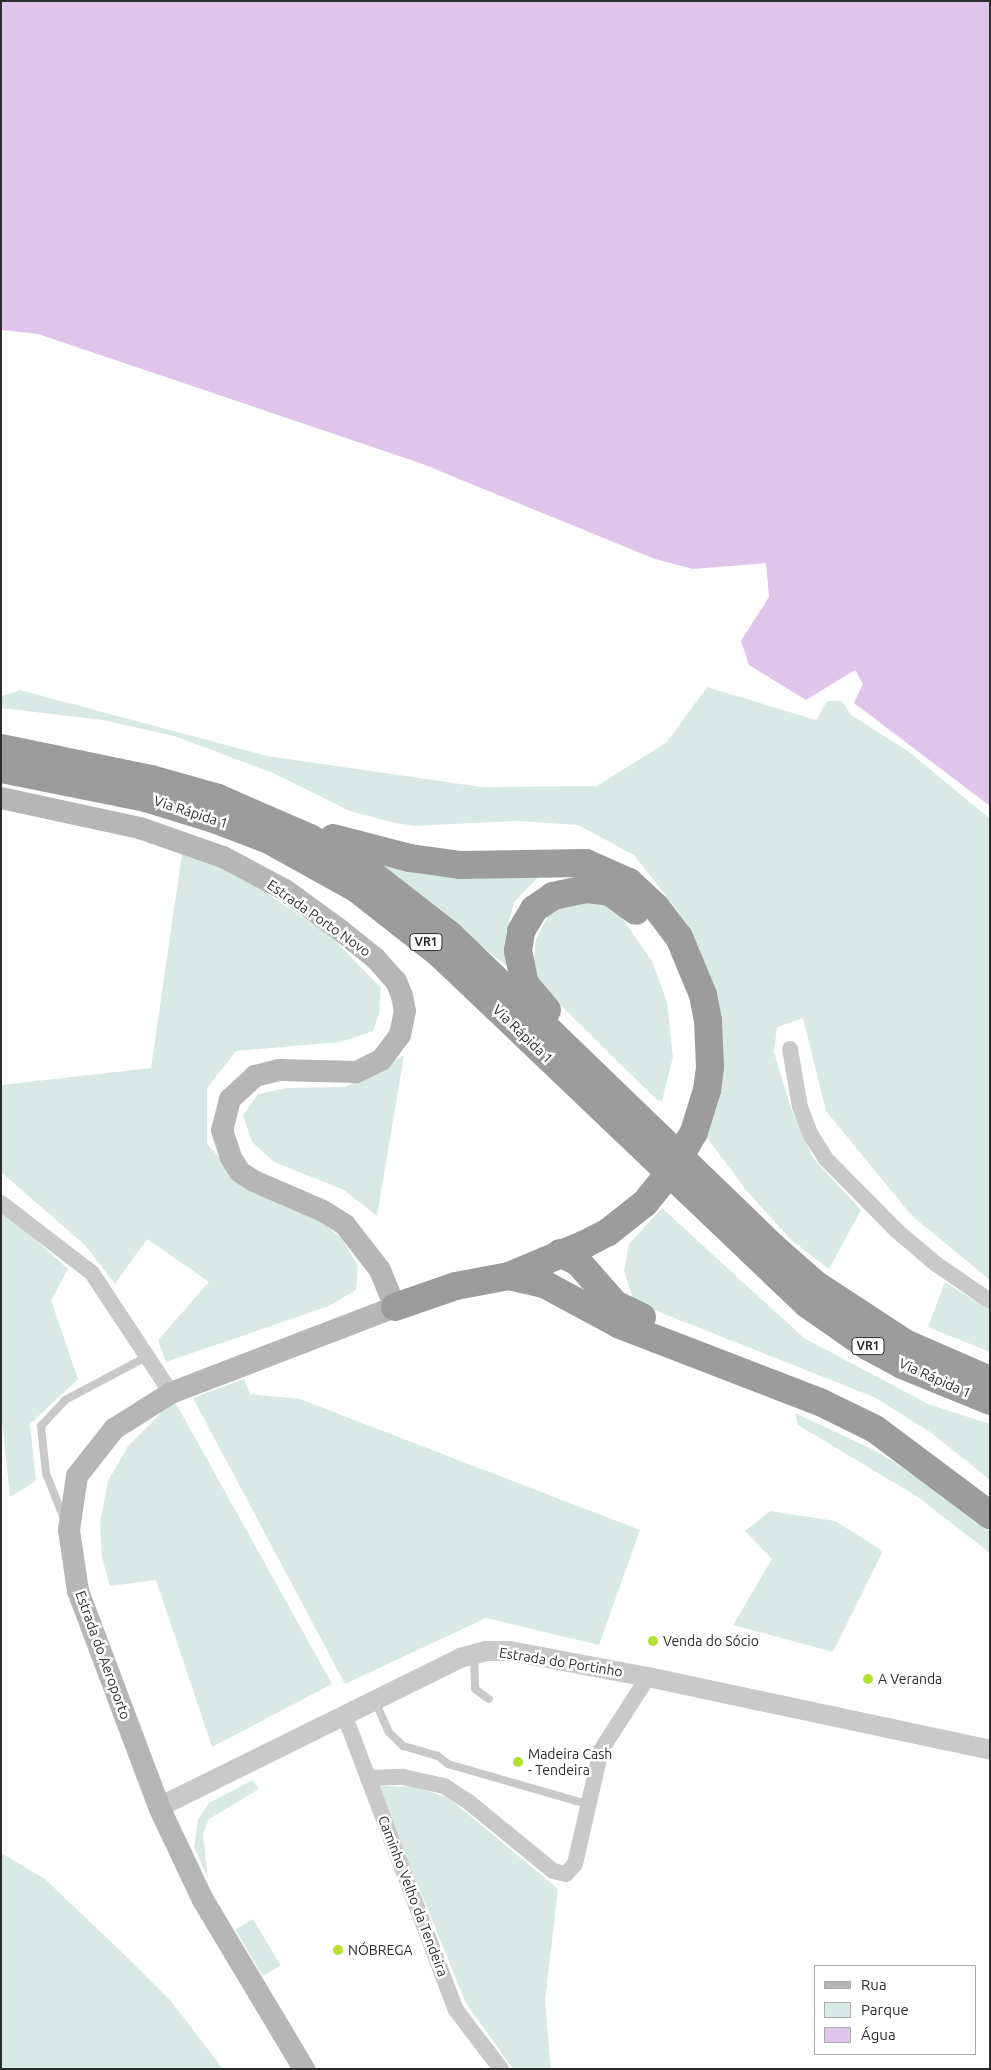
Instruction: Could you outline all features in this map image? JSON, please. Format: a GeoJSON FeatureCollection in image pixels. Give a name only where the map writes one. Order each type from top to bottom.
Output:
{"type":"FeatureCollection","features":[{"type":"Feature","properties":{"kind":"highway","name":"Via Rápida 1"},"geometry":{"type":"LineString","coordinates":[[1,748],[185,788],[277,822],[369,872],[450,935],[772,1246],[837,1301],[905,1343],[990,1380]]}},
{"type":"Feature","properties":{"kind":"highway","name":"Via Rápida 1"},"geometry":{"type":"LineString","coordinates":[[1,769],[146,798],[211,818],[269,840],[357,889],[440,954],[807,1304],[867,1346],[902,1365],[990,1401]]}},
{"type":"Feature","properties":{"kind":"highway"},"geometry":{"type":"LineString","coordinates":[[277,822],[410,858],[460,864],[586,863],[629,882],[656,907],[679,937],[703,994],[708,1020],[710,1066],[706,1090],[687,1125],[674,1167],[639,1196],[600,1219],[558,1248],[510,1276],[456,1286],[395,1307]]}},
{"type":"Feature","properties":{"kind":"highway"},"geometry":{"type":"LineString","coordinates":[[658,1137],[594,1057],[532,996],[525,984],[519,941],[529,916],[543,902],[576,889],[610,892],[637,913],[668,954],[688,1006],[693,1033],[687,1125]]}},
{"type":"Feature","properties":{"kind":"highway"},"geometry":{"type":"LineString","coordinates":[[605,1294],[598,1262],[607,1233],[639,1196]]}},
{"type":"Feature","properties":{"kind":"highway"},"geometry":{"type":"LineString","coordinates":[[456,1286],[504,1260],[558,1248],[607,1233]]}},
{"type":"Feature","properties":{"kind":"highway"},"geometry":{"type":"LineString","coordinates":[[558,1248],[578,1262],[605,1294],[644,1319],[770,1364],[883,1416],[990,1496]]}},
{"type":"Feature","properties":{"kind":"highway"},"geometry":{"type":"LineString","coordinates":[[558,1248],[564,1274],[578,1301]]}},
{"type":"Feature","properties":{"kind":"highway"},"geometry":{"type":"LineString","coordinates":[[510,1276],[544,1284],[620,1325],[820,1402],[875,1429],[990,1515]]}},
{"type":"Feature","properties":{"kind":"main road","name":"Estrada Porto Novo"},"geometry":{"type":"LineString","coordinates":[[1,798],[140,828],[223,857],[285,890],[376,958],[396,981],[405,1011],[395,1044],[381,1060],[356,1072],[279,1070],[255,1076],[230,1099],[222,1130],[231,1158],[240,1172],[254,1181],[323,1211],[345,1225],[380,1270],[395,1307]]}},
{"type":"Feature","properties":{"kind":"main road","name":"Estrada do Aeroporto"},"geometry":{"type":"LineString","coordinates":[[304,2069],[203,1900],[159,1807],[78,1591],[69,1530],[77,1476],[93,1452],[114,1429],[171,1393],[395,1307]]}},
{"type":"Feature","properties":{"kind":"street"},"geometry":{"type":"LineString","coordinates":[[790,1049],[800,1107],[811,1135],[826,1159],[897,1231],[936,1264],[990,1301]]}},
{"type":"Feature","properties":{"kind":"street"},"geometry":{"type":"LineString","coordinates":[[1,1203],[92,1273],[171,1393]]}},
{"type":"Feature","properties":{"kind":"street","name":"Estrada do Portinho"},"geometry":{"type":"LineString","coordinates":[[159,1807],[374,1699],[474,1654],[510,1651],[648,1677],[990,1750]]}},
{"type":"Feature","properties":{"kind":"street"},"geometry":{"type":"LineString","coordinates":[[368,1778],[403,1777],[444,1786],[562,1875],[570,1872],[575,1864],[587,1804],[601,1750],[648,1677]]}},
{"type":"Feature","properties":{"kind":"street","name":"Caminho Velho da Tendeira"},"geometry":{"type":"LineString","coordinates":[[344,1714],[456,2010],[501,2069]]}},
{"type":"Feature","properties":{"kind":"lane"},"geometry":{"type":"LineString","coordinates":[[69,1530],[46,1473],[41,1426],[65,1400],[148,1356]]}},
{"type":"Feature","properties":{"kind":"lane"},"geometry":{"type":"LineString","coordinates":[[474,1654],[473,1683],[475,1689],[489,1699]]}},
{"type":"Feature","properties":{"kind":"lane"},"geometry":{"type":"LineString","coordinates":[[374,1699],[389,1732],[404,1746],[438,1756],[448,1764],[587,1804]]}},
{"type":"Feature","properties":{"kind":"green space"},"geometry":{"type":"Polygon","coordinates":[[[707,687],[816,720],[827,701],[842,701],[851,715],[908,751],[990,819],[990,1280],[912,1216],[826,1111],[803,1018],[777,1027],[774,1052],[792,1111],[814,1159],[861,1210],[829,1269],[791,1240],[746,1190],[705,1135],[703,973],[678,911],[634,855],[578,825],[517,821],[414,826],[391,822],[350,811],[273,773],[174,736],[103,720],[1,708],[2,696],[20,690],[267,756],[481,787],[597,786],[667,742],[707,687]]]}},
{"type":"Feature","properties":{"kind":"green space"},"geometry":{"type":"Polygon","coordinates":[[[183,847],[224,865],[331,936],[381,988],[379,1014],[373,1031],[340,1042],[236,1051],[207,1088],[207,1144],[248,1188],[313,1214],[342,1239],[358,1266],[356,1290],[329,1306],[166,1362],[158,1340],[209,1282],[147,1239],[115,1284],[86,1246],[1,1172],[1,1085],[151,1068],[183,847]]]}},
{"type":"Feature","properties":{"kind":"green space"},"geometry":{"type":"Polygon","coordinates":[[[374,859],[548,867],[514,902],[506,933],[509,968],[374,859]]]}},
{"type":"Feature","properties":{"kind":"green space"},"geometry":{"type":"Polygon","coordinates":[[[595,897],[618,912],[652,961],[667,1002],[673,1057],[662,1101],[657,1100],[547,992],[533,968],[536,939],[551,911],[595,897]]]}},
{"type":"Feature","properties":{"kind":"green space"},"geometry":{"type":"Polygon","coordinates":[[[404,1055],[377,1216],[344,1190],[274,1162],[252,1142],[243,1115],[258,1094],[287,1088],[345,1087],[404,1055]]]}},
{"type":"Feature","properties":{"kind":"green space"},"geometry":{"type":"Polygon","coordinates":[[[662,1208],[804,1338],[928,1404],[990,1424],[990,1480],[930,1432],[874,1397],[634,1302],[624,1271],[629,1244],[662,1208]]]}},
{"type":"Feature","properties":{"kind":"green space"},"geometry":{"type":"Polygon","coordinates":[[[1,1209],[68,1269],[51,1300],[78,1379],[30,1424],[36,1481],[10,1497],[1,1411],[1,1209]]]}},
{"type":"Feature","properties":{"kind":"green space"},"geometry":{"type":"Polygon","coordinates":[[[945,1282],[990,1310],[990,1352],[928,1327],[945,1282]]]}},
{"type":"Feature","properties":{"kind":"green space"},"geometry":{"type":"Polygon","coordinates":[[[244,1379],[250,1394],[300,1399],[640,1530],[599,1645],[486,1618],[345,1684],[193,1398],[244,1379]]]}},
{"type":"Feature","properties":{"kind":"green space"},"geometry":{"type":"Polygon","coordinates":[[[174,1400],[332,1684],[212,1747],[156,1580],[110,1586],[102,1558],[100,1523],[108,1481],[128,1446],[174,1400]]]}},
{"type":"Feature","properties":{"kind":"green space"},"geometry":{"type":"Polygon","coordinates":[[[795,1413],[878,1452],[920,1479],[990,1532],[990,1553],[918,1497],[798,1425],[795,1413]]]}},
{"type":"Feature","properties":{"kind":"green space"},"geometry":{"type":"Polygon","coordinates":[[[770,1511],[835,1521],[883,1551],[833,1652],[733,1625],[772,1559],[745,1531],[770,1511]]]}},
{"type":"Feature","properties":{"kind":"green space"},"geometry":{"type":"Polygon","coordinates":[[[253,1780],[259,1789],[209,1819],[203,1834],[208,1879],[194,1847],[198,1819],[209,1803],[253,1780]]]}},
{"type":"Feature","properties":{"kind":"green space"},"geometry":{"type":"Polygon","coordinates":[[[377,1786],[418,1787],[450,1799],[558,1889],[545,2001],[551,2069],[513,2069],[466,2003],[377,1786]]]}},
{"type":"Feature","properties":{"kind":"green space"},"geometry":{"type":"Polygon","coordinates":[[[1,1853],[45,1879],[130,1960],[171,2001],[223,2069],[1,2069],[1,1853]]]}},
{"type":"Feature","properties":{"kind":"green space"},"geometry":{"type":"Polygon","coordinates":[[[253,1919],[281,1965],[263,1976],[235,1930],[253,1919]]]}},
{"type":"Feature","properties":{"kind":"water"},"geometry":{"type":"Polygon","coordinates":[[[1,1],[990,1],[990,806],[854,703],[863,684],[855,670],[806,700],[749,665],[741,641],[769,597],[766,563],[693,569],[655,559],[420,463],[38,334],[1,330],[1,1]]]}},
{"type":"Feature","properties":{"kind":"place","name":"Venda do Sócio"},"geometry":{"type":"Point","coordinates":[653,1641]}},
{"type":"Feature","properties":{"kind":"place","name":"A Veranda"},"geometry":{"type":"Point","coordinates":[868,1679]}},
{"type":"Feature","properties":{"kind":"place","name":"Madeira Cash - Tendeira"},"geometry":{"type":"Point","coordinates":[518,1762]}},
{"type":"Feature","properties":{"kind":"place","name":"NÓBREGA"},"geometry":{"type":"Point","coordinates":[338,1950]}}]}
